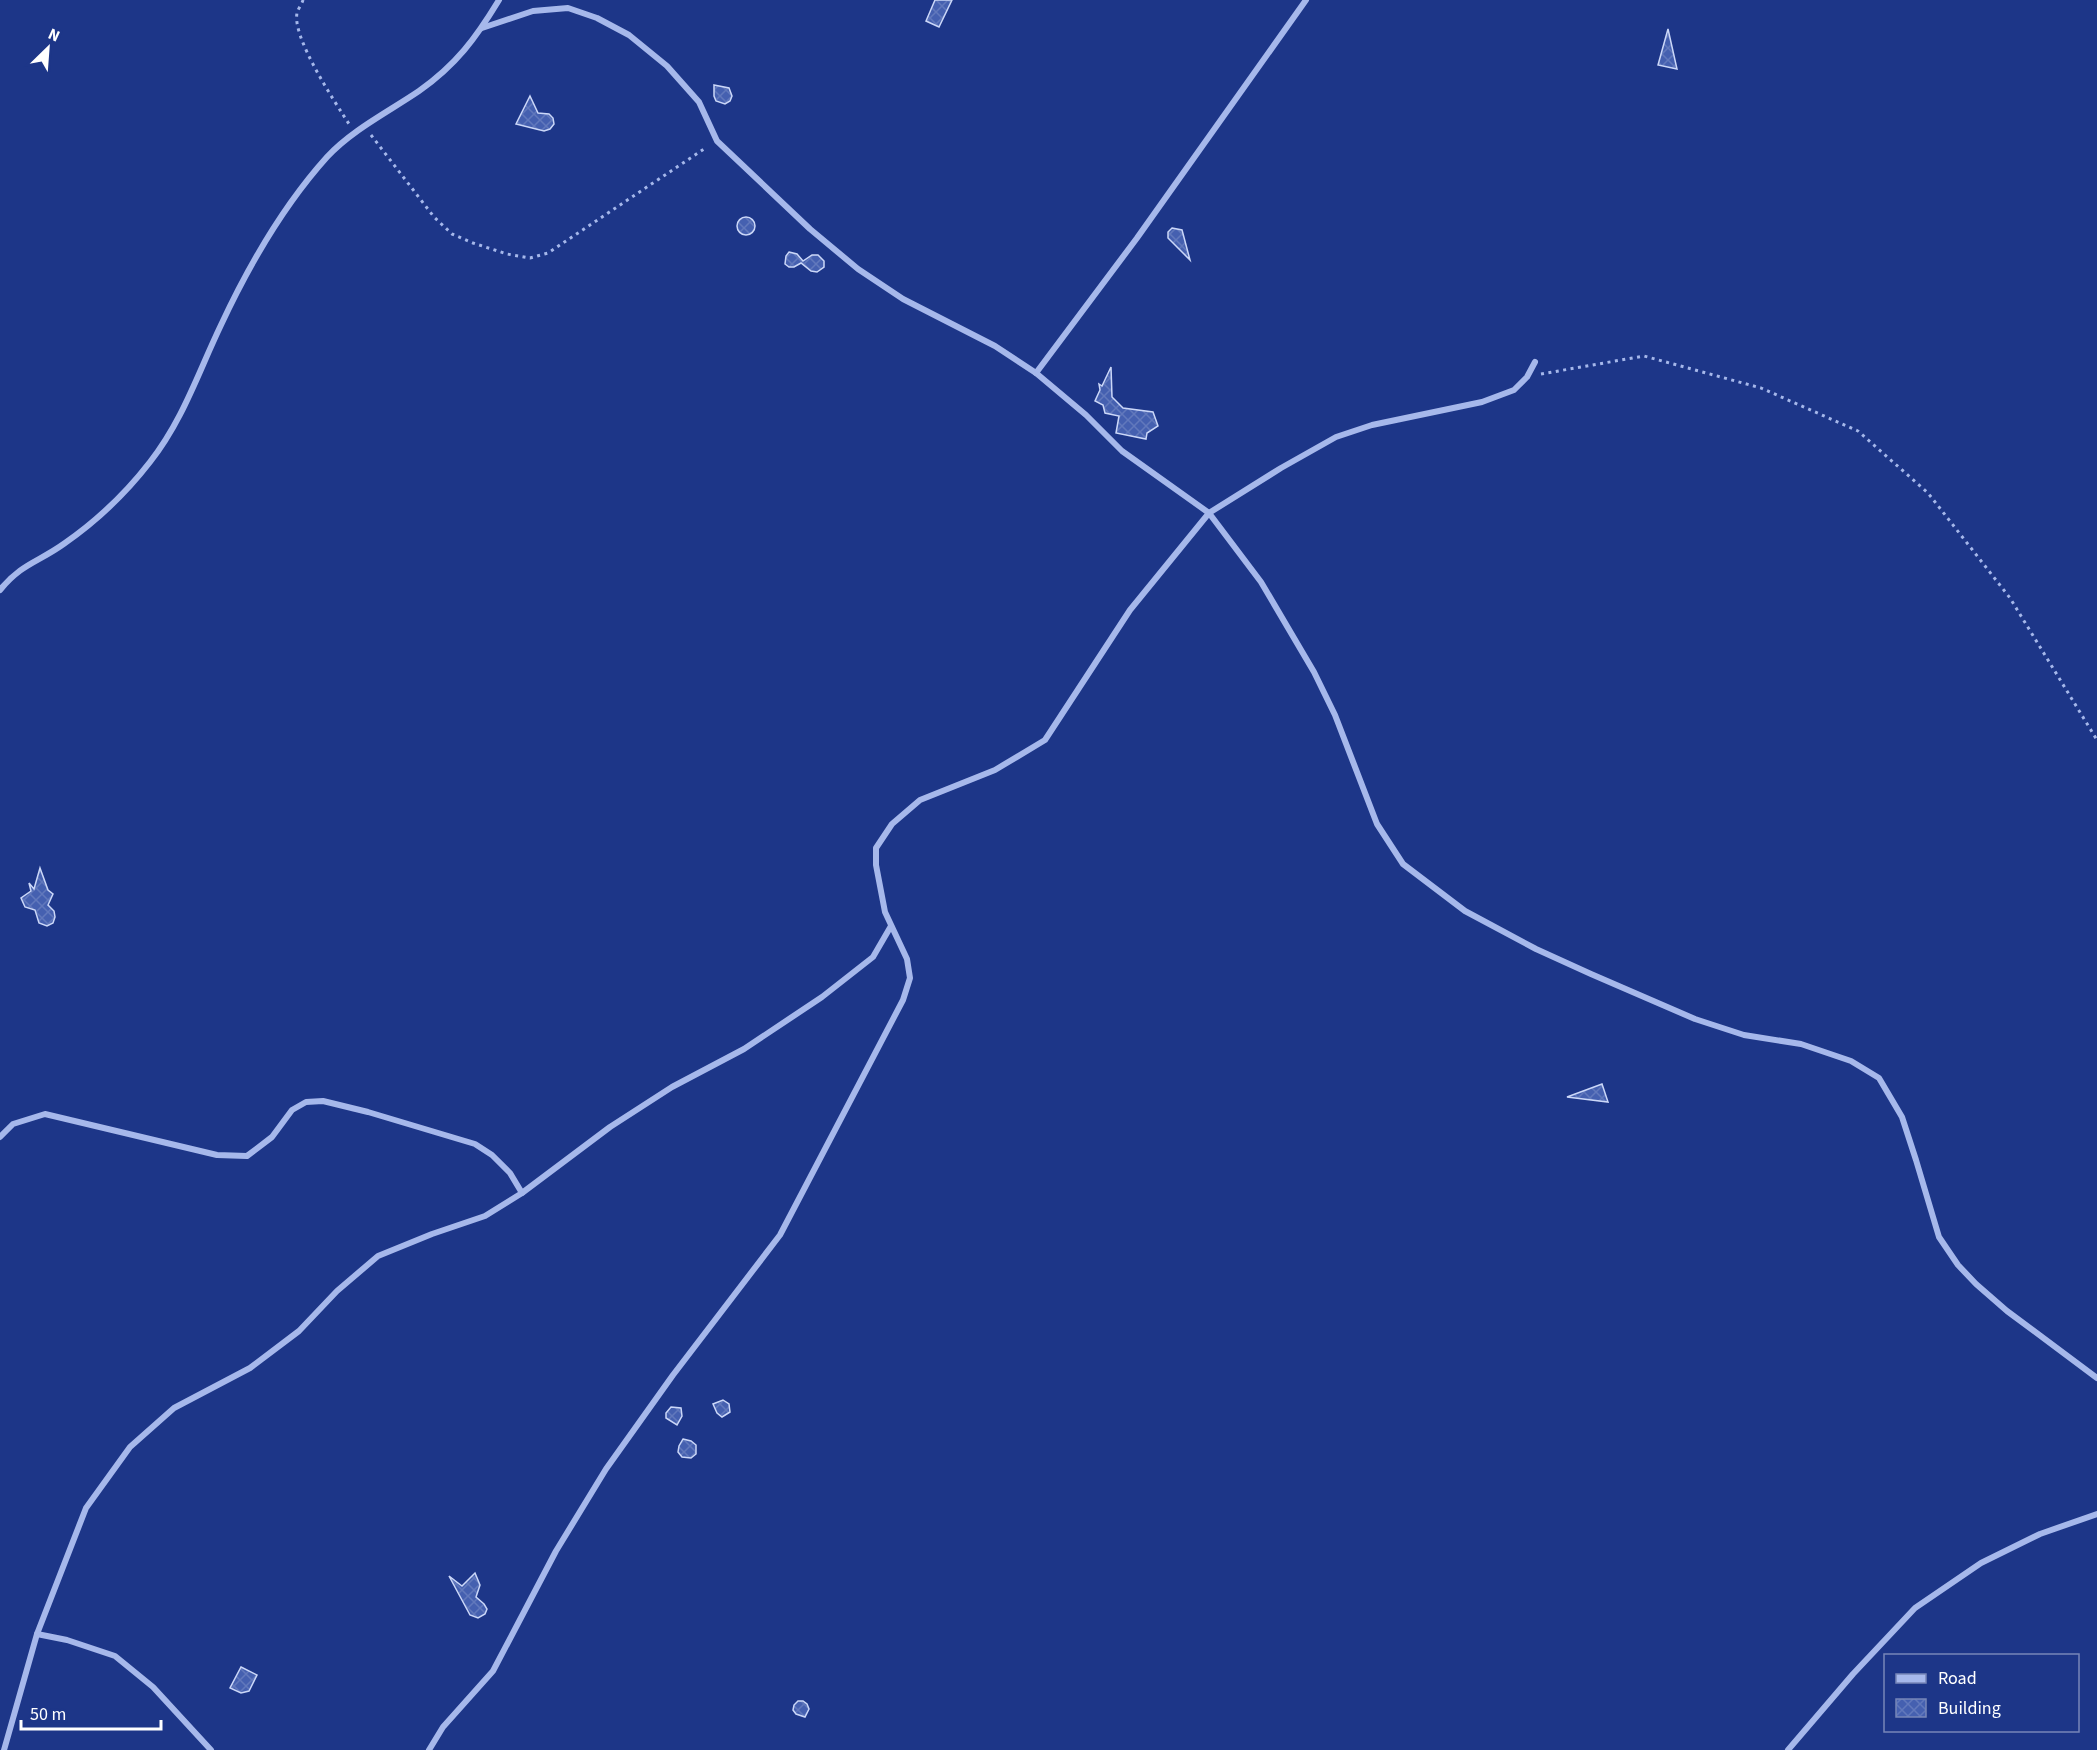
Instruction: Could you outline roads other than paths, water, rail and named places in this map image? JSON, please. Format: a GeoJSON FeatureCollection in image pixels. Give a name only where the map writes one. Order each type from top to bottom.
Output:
{"type":"FeatureCollection","features":[{"type":"Feature","properties":{"kind":"street"},"geometry":{"type":"LineString","coordinates":[[0,591],[12,575],[64,545],[113,505],[151,461],[184,409],[247,270],[277,222],[328,156],[364,127],[421,89],[462,55],[499,0]]}},
{"type":"Feature","properties":{"kind":"street"},"geometry":{"type":"LineString","coordinates":[[1036,373],[1137,238],[1305,0]]}},
{"type":"Feature","properties":{"kind":"street"},"geometry":{"type":"LineString","coordinates":[[482,28],[533,11],[568,8],[597,18],[629,35],[667,66],[699,102],[717,141],[810,229],[858,269],[903,299],[995,345],[1036,373],[1122,451],[1209,513],[1261,582],[1314,672],[1335,716],[1377,824],[1402,864],[1465,911],[1536,949],[1591,974],[1695,1019],[1743,1035],[1801,1044],[1851,1061],[1879,1078],[1902,1117],[1939,1237],[1958,1265],[2007,1311],[2097,1378]]}},
{"type":"Feature","properties":{"kind":"street"},"geometry":{"type":"LineString","coordinates":[[429,1750],[443,1727],[493,1671],[556,1551],[606,1469],[673,1375],[780,1235],[903,1000],[910,978],[908,959],[885,912],[876,865],[876,848],[892,824],[920,800],[995,770],[1045,740],[1130,610],[1209,513],[1336,437],[1372,425],[1482,402],[1514,390],[1527,377],[1535,362]]}},
{"type":"Feature","properties":{"kind":"street"},"geometry":{"type":"LineString","coordinates":[[4,1750],[37,1634],[86,1508],[130,1446],[174,1408],[250,1368],[299,1331],[337,1291],[378,1257],[432,1234],[485,1216],[522,1193],[610,1127],[672,1087],[744,1049],[822,997],[873,957],[891,926]]}},
{"type":"Feature","properties":{"kind":"street"},"geometry":{"type":"LineString","coordinates":[[0,1137],[13,1124],[45,1114],[217,1155],[247,1156],[272,1137],[292,1110],[306,1102],[323,1101],[475,1144],[492,1155],[510,1173],[522,1193]]}},
{"type":"Feature","properties":{"kind":"street"},"geometry":{"type":"LineString","coordinates":[[1788,1750],[1853,1674],[1915,1608],[1981,1563],[2040,1534],[2097,1514]]}},
{"type":"Feature","properties":{"kind":"street"},"geometry":{"type":"LineString","coordinates":[[37,1634],[67,1640],[115,1656],[153,1687],[211,1750]]}}]}
